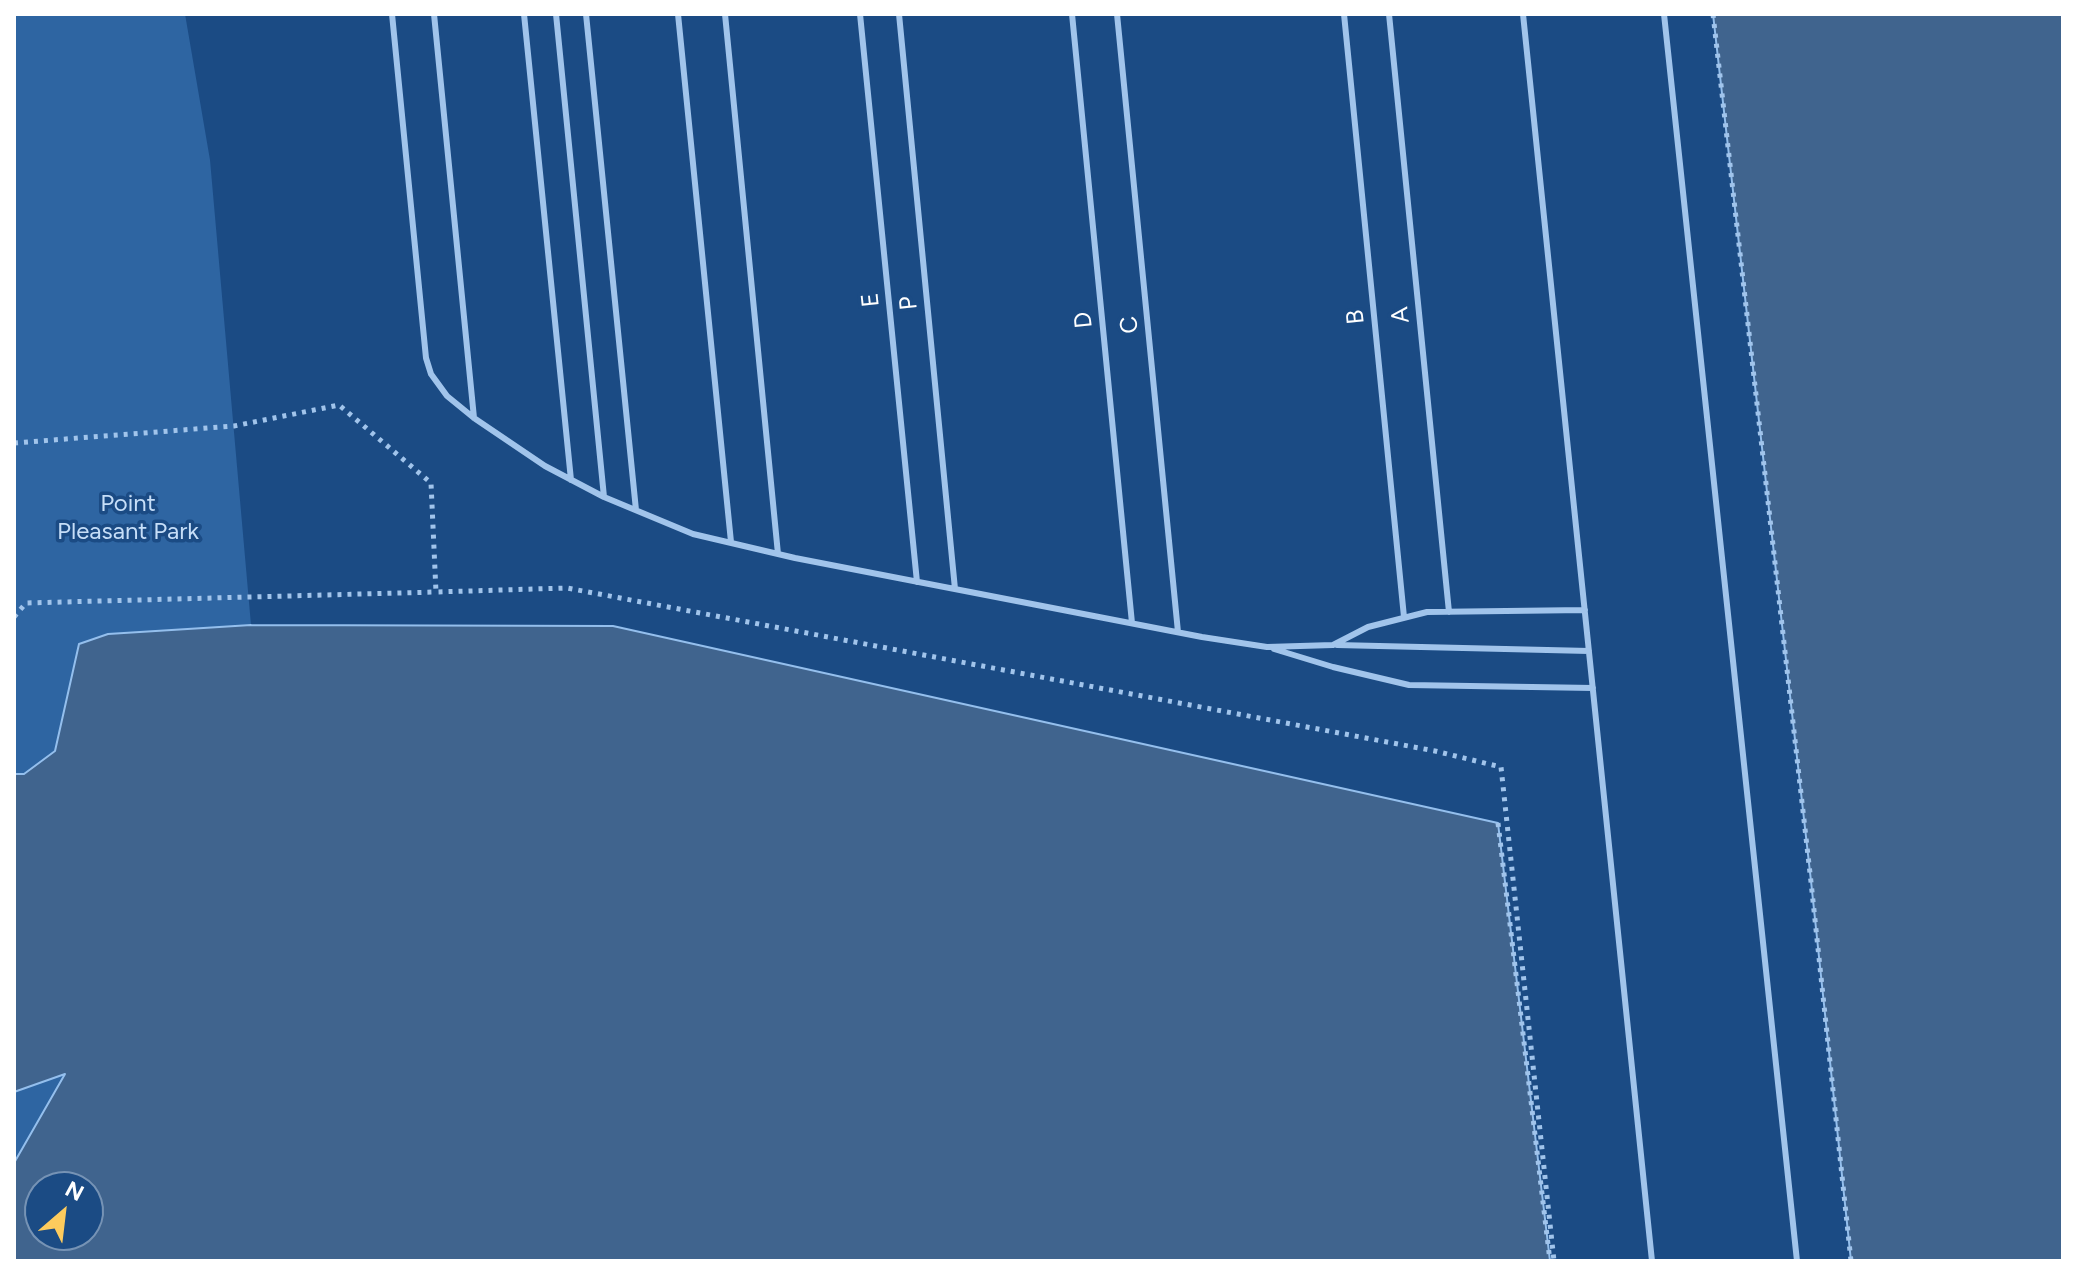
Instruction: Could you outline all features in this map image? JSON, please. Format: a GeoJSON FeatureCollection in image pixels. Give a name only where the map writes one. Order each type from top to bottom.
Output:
{"type":"FeatureCollection","features":[{"type":"Feature","properties":{"kind":"lane"},"geometry":{"type":"LineString","coordinates":[[392,14],[426,358],[431,374],[447,396],[474,418],[545,466],[604,497],[693,534],[778,554],[1267,647],[1409,685],[1593,688]]}},
{"type":"Feature","properties":{"kind":"lane"},"geometry":{"type":"LineString","coordinates":[[434,14],[474,418]]}},
{"type":"Feature","properties":{"kind":"lane"},"geometry":{"type":"LineString","coordinates":[[524,14],[571,480]]}},
{"type":"Feature","properties":{"kind":"lane"},"geometry":{"type":"LineString","coordinates":[[556,14],[604,497]]}},
{"type":"Feature","properties":{"kind":"lane"},"geometry":{"type":"LineString","coordinates":[[586,14],[636,510]]}},
{"type":"Feature","properties":{"kind":"lane"},"geometry":{"type":"LineString","coordinates":[[678,14],[731,542]]}},
{"type":"Feature","properties":{"kind":"lane"},"geometry":{"type":"LineString","coordinates":[[725,14],[778,554]]}},
{"type":"Feature","properties":{"kind":"lane","name":"E"},"geometry":{"type":"LineString","coordinates":[[860,14],[917,582]]}},
{"type":"Feature","properties":{"kind":"lane","name":"P"},"geometry":{"type":"LineString","coordinates":[[899,14],[955,589]]}},
{"type":"Feature","properties":{"kind":"lane","name":"D"},"geometry":{"type":"LineString","coordinates":[[1072,14],[1132,623]]}},
{"type":"Feature","properties":{"kind":"lane","name":"C"},"geometry":{"type":"LineString","coordinates":[[1117,14],[1178,632]]}},
{"type":"Feature","properties":{"kind":"lane","name":"B"},"geometry":{"type":"LineString","coordinates":[[1344,14],[1404,617]]}},
{"type":"Feature","properties":{"kind":"lane","name":"A"},"geometry":{"type":"LineString","coordinates":[[1389,14],[1449,612]]}},
{"type":"Feature","properties":{"kind":"lane"},"geometry":{"type":"LineString","coordinates":[[1523,14],[1652,1261]]}},
{"type":"Feature","properties":{"kind":"lane"},"geometry":{"type":"LineString","coordinates":[[1664,14],[1797,1261]]}},
{"type":"Feature","properties":{"kind":"lane"},"geometry":{"type":"LineString","coordinates":[[1333,645],[1368,627],[1427,612],[1585,610]]}},
{"type":"Feature","properties":{"kind":"lane"},"geometry":{"type":"LineString","coordinates":[[1267,647],[1333,645],[1589,651]]}},
{"type":"Feature","properties":{"kind":"path"},"geometry":{"type":"LineString","coordinates":[[1713,14],[1851,1261]]}},
{"type":"Feature","properties":{"kind":"path"},"geometry":{"type":"LineString","coordinates":[[14,443],[234,426],[339,405],[431,483],[436,592]]}},
{"type":"Feature","properties":{"kind":"path"},"geometry":{"type":"LineString","coordinates":[[14,617],[26,603],[567,588],[1419,748],[1501,767],[1552,1261]]}},
{"type":"Feature","properties":{"kind":"path"},"geometry":{"type":"LineString","coordinates":[[1498,823],[1552,1261]]}},
{"type":"Feature","properties":{"kind":"green space","name":"Point Pleasant Park"},"geometry":{"type":"Polygon","coordinates":[[[14,14],[185,14],[210,160],[251,625],[108,634],[79,644],[55,751],[24,774],[14,774],[14,14]]]}},
{"type":"Feature","properties":{"kind":"green space"},"geometry":{"type":"Polygon","coordinates":[[[66,1073],[14,1163],[14,1092],[66,1073]]]}},
{"type":"Feature","properties":{"kind":"shaded area"},"geometry":{"type":"Polygon","coordinates":[[[1713,14],[2063,14],[2063,1261],[1851,1261],[1713,14]]]}},
{"type":"Feature","properties":{"kind":"shaded area"},"geometry":{"type":"Polygon","coordinates":[[[251,625],[613,626],[1498,823],[1550,1261],[14,1261],[14,1163],[65,1074],[14,1092],[14,774],[24,774],[55,751],[79,644],[108,634],[251,625]]]}}]}
